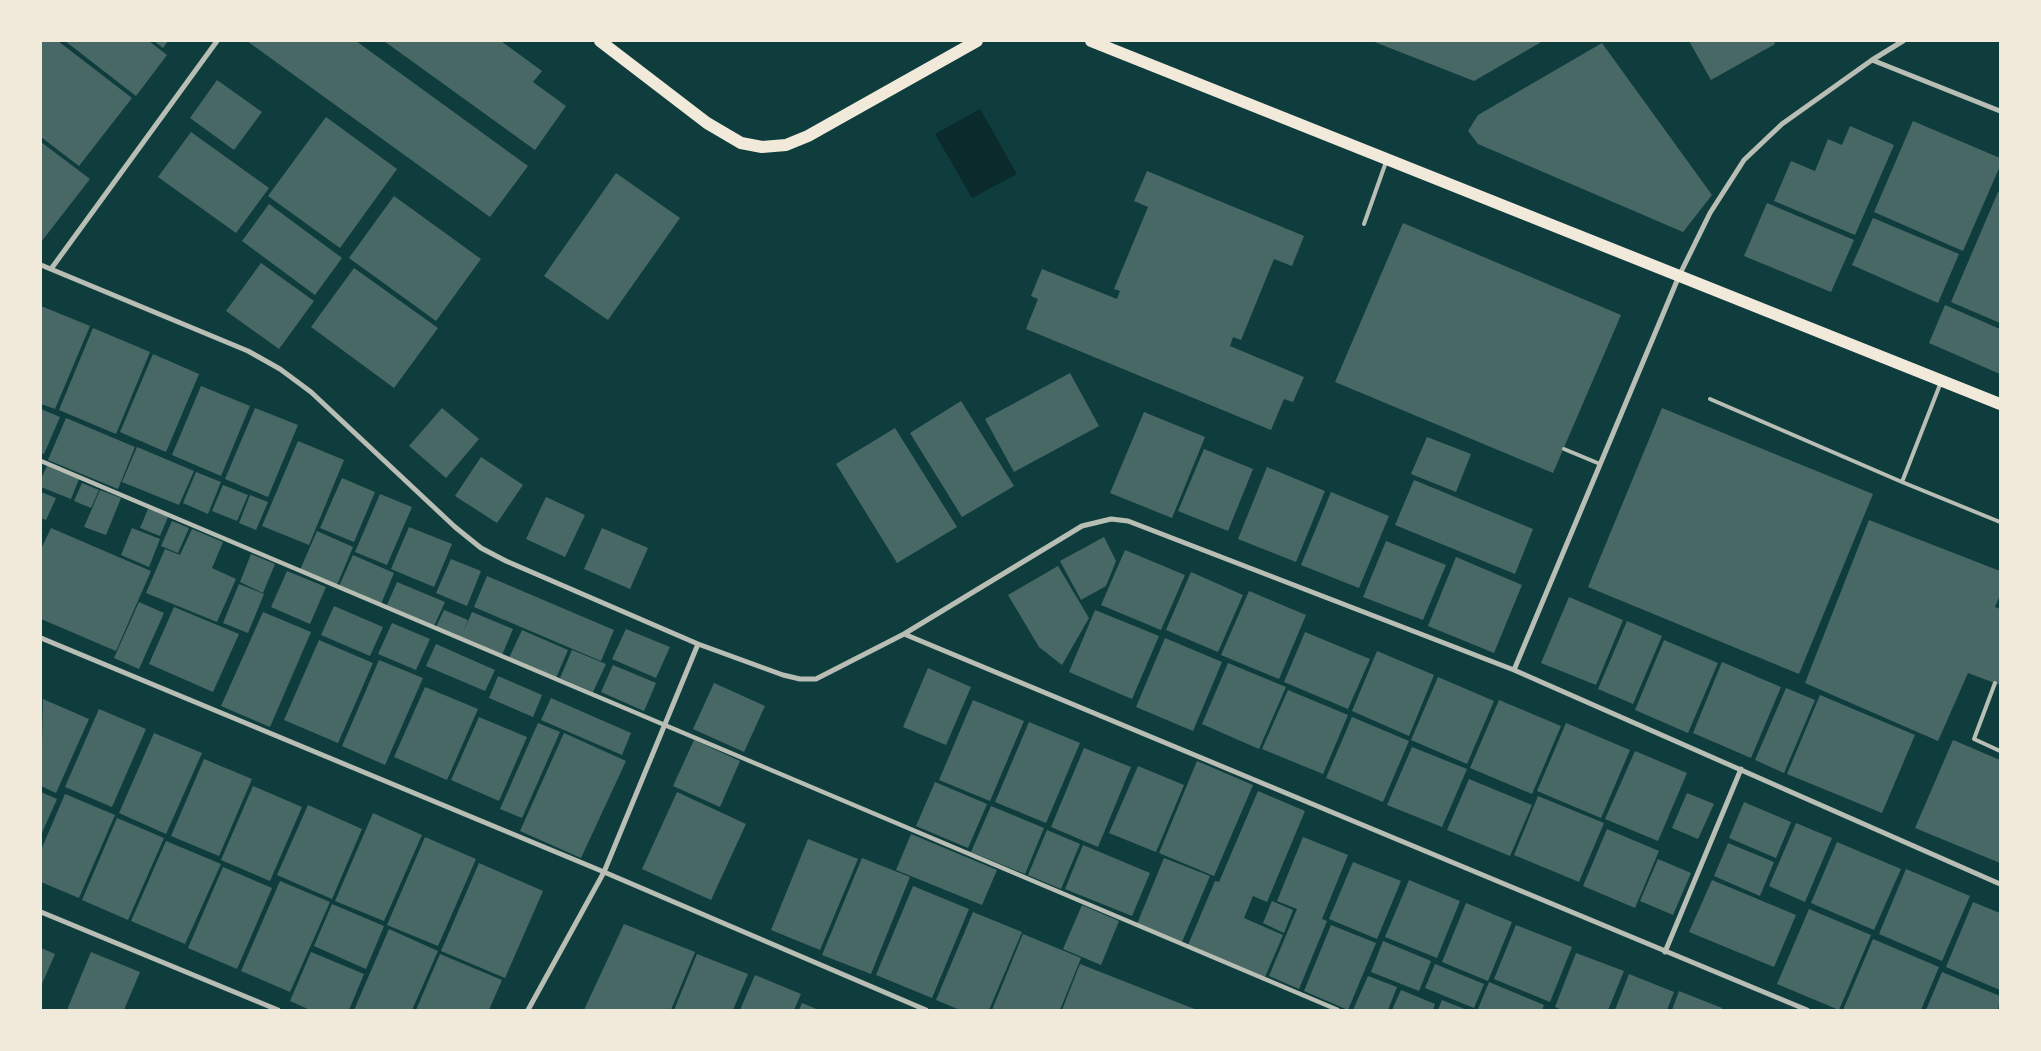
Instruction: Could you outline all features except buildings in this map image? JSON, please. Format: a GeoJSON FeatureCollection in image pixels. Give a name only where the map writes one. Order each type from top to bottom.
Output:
{"type":"FeatureCollection","features":[{"type":"Feature","properties":{"kind":"main road"},"geometry":{"type":"LineString","coordinates":[[600,41],[707,123],[741,143],[762,147],[786,146],[808,136],[977,41]]}},
{"type":"Feature","properties":{"kind":"main road"},"geometry":{"type":"LineString","coordinates":[[1091,41],[2000,404]]}},
{"type":"Feature","properties":{"kind":"street"},"geometry":{"type":"LineString","coordinates":[[51,268],[218,41]]}},
{"type":"Feature","properties":{"kind":"street"},"geometry":{"type":"LineString","coordinates":[[1514,670],[1679,276],[1710,213],[1744,160],[1782,124],[1902,41]]}},
{"type":"Feature","properties":{"kind":"street"},"geometry":{"type":"LineString","coordinates":[[1872,60],[2000,111]]}},
{"type":"Feature","properties":{"kind":"street"},"geometry":{"type":"LineString","coordinates":[[41,265],[248,352],[280,369],[311,392],[455,527],[481,548],[506,561],[698,644],[784,675],[800,680],[816,679],[904,634],[1082,526],[1111,519],[1128,521],[1514,670],[2000,884]]}},
{"type":"Feature","properties":{"kind":"street"},"geometry":{"type":"LineString","coordinates":[[41,461],[1338,1010]]}},
{"type":"Feature","properties":{"kind":"street"},"geometry":{"type":"LineString","coordinates":[[904,634],[1807,1010]]}},
{"type":"Feature","properties":{"kind":"street"},"geometry":{"type":"LineString","coordinates":[[41,638],[604,872],[926,1010]]}},
{"type":"Feature","properties":{"kind":"street"},"geometry":{"type":"LineString","coordinates":[[528,1010],[604,872],[698,644]]}},
{"type":"Feature","properties":{"kind":"street"},"geometry":{"type":"LineString","coordinates":[[1665,952],[1741,769]]}},
{"type":"Feature","properties":{"kind":"street"},"geometry":{"type":"LineString","coordinates":[[41,912],[278,1010]]}},
{"type":"Feature","properties":{"kind":"lane"},"geometry":{"type":"LineString","coordinates":[[1364,224],[1387,160]]}},
{"type":"Feature","properties":{"kind":"lane"},"geometry":{"type":"LineString","coordinates":[[1902,482],[1942,381]]}},
{"type":"Feature","properties":{"kind":"lane"},"geometry":{"type":"LineString","coordinates":[[1710,399],[2000,522]]}},
{"type":"Feature","properties":{"kind":"lane"},"geometry":{"type":"LineString","coordinates":[[1564,448],[1600,464]]}},
{"type":"Feature","properties":{"kind":"lane"},"geometry":{"type":"LineString","coordinates":[[1995,683],[1974,739],[2000,751]]}},
{"type":"Feature","properties":{"kind":"water"},"geometry":{"type":"Polygon","coordinates":[[[980,109],[1017,174],[972,198],[935,134],[980,109]]]}}]}
